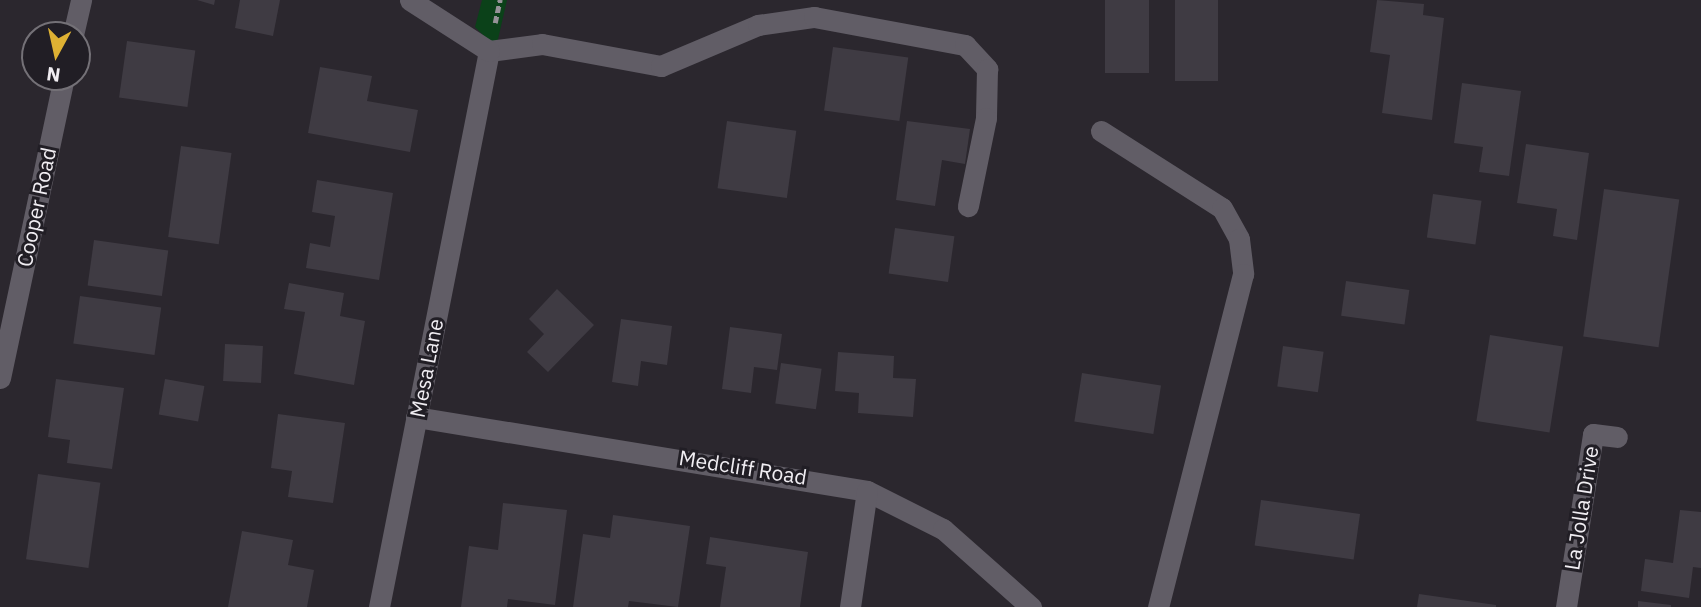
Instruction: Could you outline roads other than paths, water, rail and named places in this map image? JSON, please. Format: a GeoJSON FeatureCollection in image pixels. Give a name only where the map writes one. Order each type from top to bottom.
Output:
{"type":"FeatureCollection","features":[{"type":"Feature","properties":{"kind":"street"},"geometry":{"type":"LineString","coordinates":[[76,21],[80,0]]}},
{"type":"Feature","properties":{"kind":"street"},"geometry":{"type":"LineString","coordinates":[[410,0],[489,51],[542,44],[661,66],[758,26],[814,17],[965,45],[987,69],[986,118],[968,206]]}},
{"type":"Feature","properties":{"kind":"street","name":"Mesa Lane"},"geometry":{"type":"LineString","coordinates":[[379,607],[489,51]]}},
{"type":"Feature","properties":{"kind":"street","name":"Cooper Road"},"geometry":{"type":"LineString","coordinates":[[0,378],[61,91]]}},
{"type":"Feature","properties":{"kind":"street"},"geometry":{"type":"LineString","coordinates":[[1101,131],[1222,208],[1239,239],[1243,274],[1158,607]]}},
{"type":"Feature","properties":{"kind":"street","name":"Medcliff Road"},"geometry":{"type":"LineString","coordinates":[[416,418],[867,491],[943,529],[1031,607]]}},
{"type":"Feature","properties":{"kind":"street","name":"La Jolla Drive"},"geometry":{"type":"LineString","coordinates":[[1566,607],[1593,434],[1617,437]]}},
{"type":"Feature","properties":{"kind":"street"},"geometry":{"type":"LineString","coordinates":[[850,607],[867,491]]}}]}
